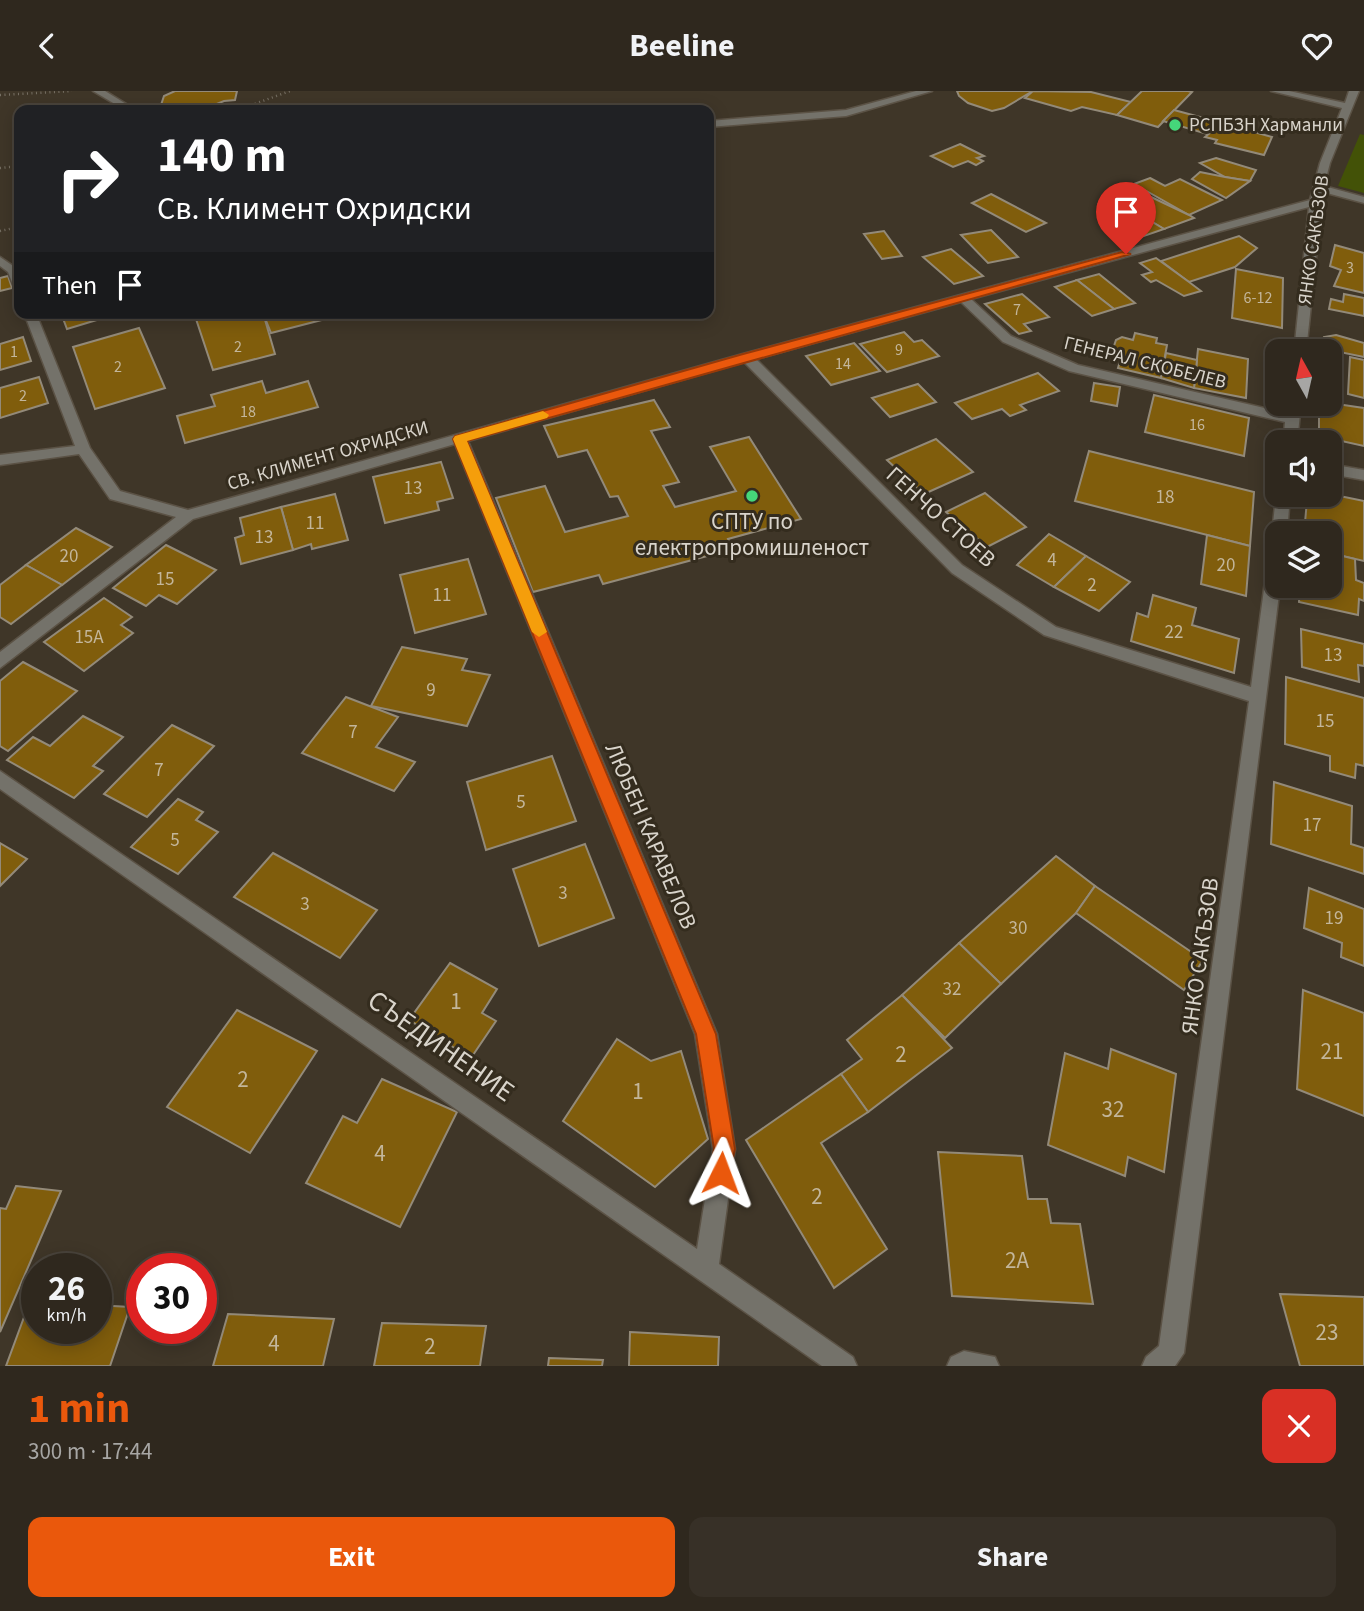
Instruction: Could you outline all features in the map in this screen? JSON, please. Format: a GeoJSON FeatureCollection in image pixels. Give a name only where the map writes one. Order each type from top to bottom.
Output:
{"type":"FeatureCollection","features":[{"type":"Feature","properties":{"kind":"street"},"geometry":{"type":"LineString","coordinates":[[98,91],[122,105]]}},
{"type":"Feature","properties":{"kind":"street"},"geometry":{"type":"LineString","coordinates":[[714,124],[846,113],[927,91]]}},
{"type":"Feature","properties":{"kind":"street"},"geometry":{"type":"LineString","coordinates":[[1276,91],[1349,110]]}},
{"type":"Feature","properties":{"kind":"street","name":"ЯНКО САКЪЗОВ"},"geometry":{"type":"LineString","coordinates":[[1301,339],[1317,195],[1325,163],[1349,110],[1354,91]]}},
{"type":"Feature","properties":{"kind":"street"},"geometry":{"type":"LineString","coordinates":[[1317,195],[1364,200]]}},
{"type":"Feature","properties":{"kind":"street","name":"СВ. КЛИМЕНТ ОХРИДСКИ"},"geometry":{"type":"LineString","coordinates":[[0,661],[188,515],[747,357],[964,299],[1317,195]]}},
{"type":"Feature","properties":{"kind":"street"},"geometry":{"type":"LineString","coordinates":[[0,260],[14,273]]}},
{"type":"Feature","properties":{"kind":"street","name":"ГЕНЕРАЛ СКОБЕЛЕВ"},"geometry":{"type":"LineString","coordinates":[[964,299],[1007,339],[1074,368],[1293,419]]}},
{"type":"Feature","properties":{"kind":"street"},"geometry":{"type":"LineString","coordinates":[[32,319],[83,449],[115,495],[188,515]]}},
{"type":"Feature","properties":{"kind":"street","name":"ГЕНЧО СТОЕВ"},"geometry":{"type":"LineString","coordinates":[[747,357],[957,569],[1049,631],[1259,697]]}},
{"type":"Feature","properties":{"kind":"street"},"geometry":{"type":"LineString","coordinates":[[1292,430],[1293,419]]}},
{"type":"Feature","properties":{"kind":"street","name":"ЛЮБЕН КАРАВЕЛОВ"},"geometry":{"type":"LineString","coordinates":[[460,439],[706,1034],[724,1149],[706,1267]]}},
{"type":"Feature","properties":{"kind":"street"},"geometry":{"type":"LineString","coordinates":[[0,460],[83,449]]}},
{"type":"Feature","properties":{"kind":"street"},"geometry":{"type":"LineString","coordinates":[[1342,471],[1364,475]]}},
{"type":"Feature","properties":{"kind":"street","name":"ЯНКО САКЪЗОВ"},"geometry":{"type":"LineString","coordinates":[[1155,1366],[1171,1353],[1271,598]]}},
{"type":"Feature","properties":{"kind":"street","name":"СЪЕДИНЕНИЕ"},"geometry":{"type":"LineString","coordinates":[[0,779],[706,1267],[844,1366]]}},
{"type":"Feature","properties":{"kind":"street"},"geometry":{"type":"LineString","coordinates":[[960,1366],[986,1366]]}},
{"type":"Feature","properties":{"kind":"path"},"geometry":{"type":"LineString","coordinates":[[0,95],[80,91]]}},
{"type":"Feature","properties":{"kind":"path"},"geometry":{"type":"LineString","coordinates":[[252,105],[290,91]]}},
{"type":"Feature","properties":{"kind":"green space"},"geometry":{"type":"Polygon","coordinates":[[[1360,134],[1364,135],[1364,193],[1338,186],[1360,134]]]}},
{"type":"Feature","properties":{"kind":"building"},"geometry":{"type":"Polygon","coordinates":[[[175,91],[237,91],[235,100],[214,105],[161,105],[164,96],[175,91]]]}},
{"type":"Feature","properties":{"kind":"building"},"geometry":{"type":"Polygon","coordinates":[[[957,91],[1033,91],[1004,108],[992,111],[968,103],[957,91]]]}},
{"type":"Feature","properties":{"kind":"building"},"geometry":{"type":"Polygon","coordinates":[[[1033,91],[1091,92],[1131,102],[1117,115],[1082,107],[1071,111],[1025,98],[1033,91]]]}},
{"type":"Feature","properties":{"kind":"building"},"geometry":{"type":"Polygon","coordinates":[[[1142,91],[1192,92],[1158,127],[1117,115],[1142,91]]]}},
{"type":"Feature","properties":{"kind":"building"},"geometry":{"type":"Polygon","coordinates":[[[1174,110],[1222,123],[1207,134],[1163,121],[1174,110]]]}},
{"type":"Feature","properties":{"kind":"building"},"geometry":{"type":"Polygon","coordinates":[[[1222,123],[1272,137],[1264,155],[1215,143],[1217,140],[1205,137],[1222,123]]]}},
{"type":"Feature","properties":{"kind":"building"},"geometry":{"type":"Polygon","coordinates":[[[960,144],[984,156],[977,158],[983,161],[976,165],[968,161],[953,167],[931,156],[960,144]]]}},
{"type":"Feature","properties":{"kind":"building"},"geometry":{"type":"Polygon","coordinates":[[[1216,158],[1256,170],[1250,181],[1225,177],[1200,163],[1216,158]]]}},
{"type":"Feature","properties":{"kind":"building"},"geometry":{"type":"Polygon","coordinates":[[[1200,172],[1250,181],[1226,198],[1192,179],[1200,172]]]}},
{"type":"Feature","properties":{"kind":"building"},"geometry":{"type":"Polygon","coordinates":[[[1150,178],[1165,186],[1180,179],[1222,200],[1189,215],[1134,184],[1150,178]]]}},
{"type":"Feature","properties":{"kind":"building"},"geometry":{"type":"Polygon","coordinates":[[[991,194],[1046,223],[1026,232],[972,203],[991,194]]]}},
{"type":"Feature","properties":{"kind":"building"},"geometry":{"type":"Polygon","coordinates":[[[1151,197],[1194,218],[1164,229],[1129,208],[1151,197]]]}},
{"type":"Feature","properties":{"kind":"building"},"geometry":{"type":"Polygon","coordinates":[[[1114,199],[1164,229],[1141,237],[1130,230],[1134,228],[1099,204],[1114,199]]]}},
{"type":"Feature","properties":{"kind":"building"},"geometry":{"type":"Polygon","coordinates":[[[991,230],[1018,257],[988,263],[961,235],[991,230]]]}},
{"type":"Feature","properties":{"kind":"building"},"geometry":{"type":"Polygon","coordinates":[[[884,231],[902,256],[882,259],[864,234],[884,231]]]}},
{"type":"Feature","properties":{"kind":"building"},"geometry":{"type":"Polygon","coordinates":[[[1239,236],[1257,248],[1235,267],[1189,282],[1161,261],[1239,236]]]}},
{"type":"Feature","properties":{"kind":"building"},"geometry":{"type":"Polygon","coordinates":[[[1335,245],[1364,253],[1364,293],[1334,286],[1341,270],[1330,266],[1335,245]]]}},
{"type":"Feature","properties":{"kind":"building"},"geometry":{"type":"Polygon","coordinates":[[[951,249],[983,276],[954,284],[923,257],[951,249]]]}},
{"type":"Feature","properties":{"kind":"building"},"geometry":{"type":"Polygon","coordinates":[[[1156,258],[1201,291],[1184,296],[1156,280],[1151,282],[1142,275],[1152,272],[1140,263],[1156,258]]]}},
{"type":"Feature","properties":{"kind":"building"},"geometry":{"type":"Polygon","coordinates":[[[1236,269],[1283,278],[1282,328],[1232,318],[1236,269]]]}},
{"type":"Feature","properties":{"kind":"building"},"geometry":{"type":"Polygon","coordinates":[[[1099,274],[1135,303],[1114,309],[1077,280],[1099,274]]]}},
{"type":"Feature","properties":{"kind":"building"},"geometry":{"type":"Polygon","coordinates":[[[8,276],[12,288],[0,291],[0,278],[8,276]]]}},
{"type":"Feature","properties":{"kind":"building"},"geometry":{"type":"Polygon","coordinates":[[[1077,280],[1114,309],[1092,316],[1055,287],[1077,280]]]}},
{"type":"Feature","properties":{"kind":"building"},"geometry":{"type":"Polygon","coordinates":[[[1022,294],[1049,317],[1024,324],[1031,331],[1019,334],[985,304],[1022,294]]]}},
{"type":"Feature","properties":{"kind":"building"},"geometry":{"type":"Polygon","coordinates":[[[1344,294],[1364,298],[1364,316],[1329,309],[1331,299],[1343,302],[1344,294]]]}},
{"type":"Feature","properties":{"kind":"building"},"geometry":{"type":"Polygon","coordinates":[[[63,319],[100,319],[67,329],[63,319]]]}},
{"type":"Feature","properties":{"kind":"building"},"geometry":{"type":"Polygon","coordinates":[[[196,319],[265,319],[275,354],[213,370],[196,319]]]}},
{"type":"Feature","properties":{"kind":"building"},"geometry":{"type":"Polygon","coordinates":[[[265,319],[326,319],[271,333],[265,319]]]}},
{"type":"Feature","properties":{"kind":"building"},"geometry":{"type":"Polygon","coordinates":[[[139,328],[165,388],[95,409],[73,347],[139,328]]]}},
{"type":"Feature","properties":{"kind":"building"},"geometry":{"type":"Polygon","coordinates":[[[904,332],[914,342],[922,340],[939,356],[887,372],[860,344],[904,332]]]}},
{"type":"Feature","properties":{"kind":"building"},"geometry":{"type":"Polygon","coordinates":[[[1135,333],[1157,338],[1156,343],[1167,345],[1161,378],[1118,368],[1123,351],[1113,349],[1116,340],[1122,337],[1133,340],[1135,333]]]}},
{"type":"Feature","properties":{"kind":"building"},"geometry":{"type":"Polygon","coordinates":[[[1336,335],[1364,343],[1364,357],[1342,352],[1342,339],[1324,337],[1336,335]]]}},
{"type":"Feature","properties":{"kind":"building"},"geometry":{"type":"Polygon","coordinates":[[[23,337],[31,361],[0,370],[0,344],[23,337]]]}},
{"type":"Feature","properties":{"kind":"building"},"geometry":{"type":"Polygon","coordinates":[[[854,343],[880,371],[831,385],[806,356],[854,343]]]}},
{"type":"Feature","properties":{"kind":"building"},"geometry":{"type":"Polygon","coordinates":[[[1198,349],[1248,359],[1246,398],[1194,388],[1198,349]]]}},
{"type":"Feature","properties":{"kind":"building"},"geometry":{"type":"Polygon","coordinates":[[[1166,353],[1197,360],[1194,388],[1161,378],[1166,353]]]}},
{"type":"Feature","properties":{"kind":"building"},"geometry":{"type":"Polygon","coordinates":[[[1350,357],[1364,360],[1364,398],[1348,394],[1350,357]]]}},
{"type":"Feature","properties":{"kind":"building"},"geometry":{"type":"Polygon","coordinates":[[[1038,373],[1059,391],[1020,405],[1026,410],[1010,416],[1002,409],[972,419],[955,403],[1038,373]]]}},
{"type":"Feature","properties":{"kind":"building"},"geometry":{"type":"Polygon","coordinates":[[[39,377],[48,403],[0,418],[0,388],[39,377]]]}},
{"type":"Feature","properties":{"kind":"building"},"geometry":{"type":"Polygon","coordinates":[[[262,381],[266,393],[308,381],[318,407],[185,443],[177,416],[215,406],[211,395],[262,381]]]}},
{"type":"Feature","properties":{"kind":"building"},"geometry":{"type":"Polygon","coordinates":[[[1094,383],[1120,387],[1117,406],[1091,401],[1094,383]]]}},
{"type":"Feature","properties":{"kind":"building"},"geometry":{"type":"Polygon","coordinates":[[[918,384],[936,402],[890,417],[872,398],[918,384]]]}},
{"type":"Feature","properties":{"kind":"building"},"geometry":{"type":"Polygon","coordinates":[[[1154,395],[1249,418],[1244,456],[1145,432],[1154,395]]]}},
{"type":"Feature","properties":{"kind":"building","name":"СПТУ по електропромишленост"},"geometry":{"type":"Polygon","coordinates":[[[654,400],[670,427],[651,431],[679,482],[663,486],[675,507],[736,491],[710,447],[749,437],[801,519],[728,539],[733,549],[603,584],[599,575],[533,592],[496,498],[545,486],[565,532],[628,516],[618,496],[610,497],[587,450],[558,457],[544,426],[654,400]]]}},
{"type":"Feature","properties":{"kind":"building"},"geometry":{"type":"Polygon","coordinates":[[[1342,405],[1364,408],[1364,446],[1342,441],[1342,430],[1319,430],[1319,417],[1342,417],[1342,405]]]}},
{"type":"Feature","properties":{"kind":"building"},"geometry":{"type":"Polygon","coordinates":[[[936,439],[973,472],[924,494],[887,460],[936,439]]]}},
{"type":"Feature","properties":{"kind":"building"},"geometry":{"type":"Polygon","coordinates":[[[1089,451],[1254,492],[1250,546],[1075,501],[1089,451]]]}},
{"type":"Feature","properties":{"kind":"building"},"geometry":{"type":"Polygon","coordinates":[[[441,462],[453,498],[437,502],[439,510],[385,523],[373,477],[441,462]]]}},
{"type":"Feature","properties":{"kind":"building"},"geometry":{"type":"Polygon","coordinates":[[[985,493],[1026,527],[987,547],[946,512],[985,493]]]}},
{"type":"Feature","properties":{"kind":"building"},"geometry":{"type":"Polygon","coordinates":[[[335,494],[348,540],[312,549],[311,544],[293,550],[281,507],[335,494]]]}},
{"type":"Feature","properties":{"kind":"building"},"geometry":{"type":"Polygon","coordinates":[[[1342,496],[1364,501],[1364,561],[1342,556],[1342,521],[1305,521],[1306,507],[1342,507],[1342,496]]]}},
{"type":"Feature","properties":{"kind":"building"},"geometry":{"type":"Polygon","coordinates":[[[281,507],[293,550],[241,564],[235,538],[244,535],[240,518],[281,507]]]}},
{"type":"Feature","properties":{"kind":"building"},"geometry":{"type":"Polygon","coordinates":[[[76,528],[112,547],[62,585],[26,565],[76,528]]]}},
{"type":"Feature","properties":{"kind":"building"},"geometry":{"type":"Polygon","coordinates":[[[1049,534],[1086,556],[1054,587],[1017,565],[1049,534]]]}},
{"type":"Feature","properties":{"kind":"building"},"geometry":{"type":"Polygon","coordinates":[[[1207,535],[1250,546],[1246,596],[1201,584],[1207,535]]]}},
{"type":"Feature","properties":{"kind":"building"},"geometry":{"type":"Polygon","coordinates":[[[166,545],[216,570],[177,604],[159,595],[146,606],[113,588],[166,545]]]}},
{"type":"Feature","properties":{"kind":"building"},"geometry":{"type":"Polygon","coordinates":[[[1086,556],[1130,582],[1099,611],[1054,587],[1086,556]]]}},
{"type":"Feature","properties":{"kind":"building"},"geometry":{"type":"Polygon","coordinates":[[[1342,556],[1355,559],[1356,580],[1364,583],[1364,601],[1359,599],[1358,615],[1299,602],[1299,598],[1342,598],[1342,556]]]}},
{"type":"Feature","properties":{"kind":"building"},"geometry":{"type":"Polygon","coordinates":[[[468,559],[486,614],[415,633],[400,575],[468,559]]]}},
{"type":"Feature","properties":{"kind":"building"},"geometry":{"type":"Polygon","coordinates":[[[26,565],[62,585],[11,624],[0,617],[0,585],[26,565]]]}},
{"type":"Feature","properties":{"kind":"building"},"geometry":{"type":"Polygon","coordinates":[[[1153,595],[1196,608],[1192,625],[1239,639],[1234,673],[1131,641],[1137,613],[1148,617],[1153,595]]]}},
{"type":"Feature","properties":{"kind":"building"},"geometry":{"type":"Polygon","coordinates":[[[104,598],[132,617],[121,625],[133,633],[84,671],[44,642],[104,598]]]}},
{"type":"Feature","properties":{"kind":"building"},"geometry":{"type":"Polygon","coordinates":[[[1301,629],[1364,644],[1364,666],[1358,665],[1359,682],[1302,667],[1301,629]]]}},
{"type":"Feature","properties":{"kind":"building"},"geometry":{"type":"Polygon","coordinates":[[[402,647],[467,659],[462,670],[490,675],[467,726],[371,706],[402,647]]]}},
{"type":"Feature","properties":{"kind":"building"},"geometry":{"type":"Polygon","coordinates":[[[23,662],[77,691],[8,751],[0,746],[0,681],[23,662]]]}},
{"type":"Feature","properties":{"kind":"building"},"geometry":{"type":"Polygon","coordinates":[[[1286,677],[1364,698],[1364,766],[1356,764],[1355,778],[1330,771],[1330,756],[1285,744],[1286,677]]]}},
{"type":"Feature","properties":{"kind":"building"},"geometry":{"type":"Polygon","coordinates":[[[346,697],[398,717],[376,747],[415,762],[394,791],[302,753],[346,697]]]}},
{"type":"Feature","properties":{"kind":"building"},"geometry":{"type":"Polygon","coordinates":[[[83,716],[123,737],[93,766],[103,771],[74,798],[7,760],[33,737],[50,746],[83,716]]]}},
{"type":"Feature","properties":{"kind":"building"},"geometry":{"type":"Polygon","coordinates":[[[172,725],[214,746],[147,817],[104,794],[172,725]]]}},
{"type":"Feature","properties":{"kind":"building"},"geometry":{"type":"Polygon","coordinates":[[[552,756],[576,821],[486,850],[467,782],[552,756]]]}},
{"type":"Feature","properties":{"kind":"building"},"geometry":{"type":"Polygon","coordinates":[[[1274,782],[1352,806],[1351,844],[1364,848],[1364,874],[1271,844],[1274,782]]]}},
{"type":"Feature","properties":{"kind":"building"},"geometry":{"type":"Polygon","coordinates":[[[178,799],[203,812],[196,820],[218,832],[178,874],[131,847],[178,799]]]}},
{"type":"Feature","properties":{"kind":"building"},"geometry":{"type":"Polygon","coordinates":[[[0,843],[27,859],[0,886],[0,843]]]}},
{"type":"Feature","properties":{"kind":"building"},"geometry":{"type":"Polygon","coordinates":[[[585,844],[614,918],[539,946],[513,869],[585,844]]]}},
{"type":"Feature","properties":{"kind":"building"},"geometry":{"type":"Polygon","coordinates":[[[273,853],[377,910],[340,958],[234,897],[273,853]]]}},
{"type":"Feature","properties":{"kind":"building"},"geometry":{"type":"Polygon","coordinates":[[[1056,856],[1095,886],[1076,913],[1001,984],[959,943],[1056,856]]]}},
{"type":"Feature","properties":{"kind":"building"},"geometry":{"type":"Polygon","coordinates":[[[1095,886],[1203,960],[1184,990],[1076,913],[1095,886]]]}},
{"type":"Feature","properties":{"kind":"building"},"geometry":{"type":"Polygon","coordinates":[[[1309,888],[1364,909],[1364,966],[1341,957],[1342,943],[1304,928],[1309,888]]]}},
{"type":"Feature","properties":{"kind":"building"},"geometry":{"type":"Polygon","coordinates":[[[959,943],[1001,984],[945,1038],[902,995],[959,943]]]}},
{"type":"Feature","properties":{"kind":"building"},"geometry":{"type":"Polygon","coordinates":[[[450,963],[497,989],[482,1013],[496,1021],[471,1058],[409,1020],[450,963]]]}},
{"type":"Feature","properties":{"kind":"building"},"geometry":{"type":"Polygon","coordinates":[[[1303,990],[1364,1013],[1364,1116],[1297,1089],[1303,990]]]}},
{"type":"Feature","properties":{"kind":"building"},"geometry":{"type":"Polygon","coordinates":[[[902,995],[952,1048],[868,1112],[841,1074],[862,1059],[847,1040],[902,995]]]}},
{"type":"Feature","properties":{"kind":"building"},"geometry":{"type":"Polygon","coordinates":[[[237,1010],[317,1051],[250,1153],[167,1107],[237,1010]]]}},
{"type":"Feature","properties":{"kind":"building"},"geometry":{"type":"Polygon","coordinates":[[[617,1039],[651,1061],[681,1051],[708,1139],[655,1187],[563,1121],[617,1039]]]}},
{"type":"Feature","properties":{"kind":"building"},"geometry":{"type":"Polygon","coordinates":[[[1111,1049],[1176,1074],[1164,1172],[1128,1157],[1125,1176],[1048,1145],[1065,1053],[1108,1069],[1111,1049]]]}},
{"type":"Feature","properties":{"kind":"building"},"geometry":{"type":"Polygon","coordinates":[[[841,1074],[868,1112],[821,1143],[887,1249],[834,1288],[746,1140],[841,1074]]]}},
{"type":"Feature","properties":{"kind":"building"},"geometry":{"type":"Polygon","coordinates":[[[382,1079],[457,1112],[400,1227],[306,1183],[343,1116],[357,1123],[382,1079]]]}},
{"type":"Feature","properties":{"kind":"building"},"geometry":{"type":"Polygon","coordinates":[[[938,1152],[1022,1156],[1028,1199],[1047,1199],[1051,1223],[1080,1224],[1093,1304],[952,1296],[938,1152]]]}},
{"type":"Feature","properties":{"kind":"building"},"geometry":{"type":"Polygon","coordinates":[[[16,1186],[61,1191],[34,1253],[21,1253],[21,1283],[0,1332],[0,1208],[6,1209],[16,1186]]]}},
{"type":"Feature","properties":{"kind":"building"},"geometry":{"type":"Polygon","coordinates":[[[1280,1294],[1364,1297],[1364,1366],[1300,1366],[1280,1294]]]}},
{"type":"Feature","properties":{"kind":"building"},"geometry":{"type":"Polygon","coordinates":[[[112,1306],[126,1307],[126,1319],[110,1366],[6,1366],[21,1325],[21,1344],[112,1344],[112,1306]]]}},
{"type":"Feature","properties":{"kind":"building"},"geometry":{"type":"Polygon","coordinates":[[[228,1314],[334,1319],[323,1366],[213,1366],[228,1314]]]}},
{"type":"Feature","properties":{"kind":"building"},"geometry":{"type":"Polygon","coordinates":[[[382,1323],[486,1326],[480,1366],[374,1366],[382,1323]]]}},
{"type":"Feature","properties":{"kind":"building"},"geometry":{"type":"Polygon","coordinates":[[[630,1332],[719,1337],[718,1366],[629,1366],[630,1332]]]}},
{"type":"Feature","properties":{"kind":"building"},"geometry":{"type":"Polygon","coordinates":[[[549,1358],[603,1360],[602,1366],[548,1366],[549,1358]]]}},
{"type":"Feature","properties":{"kind":"slow traffic"},"geometry":{"type":"LineString","coordinates":[[539,632],[460,439],[543,415]]}},
{"type":"Feature","properties":{"kind":"place","name":"РСПБЗН Харманли"},"geometry":{"type":"Point","coordinates":[1175,125]}},
{"type":"Feature","properties":{"kind":"place","name":"СПТУ по електропромишленост"},"geometry":{"type":"Point","coordinates":[752,496]}},
{"type":"Feature","properties":{"kind":"route"},"geometry":{"type":"LineString","coordinates":[[721,1173],[724,1149],[706,1034],[460,439],[747,357],[1126,254]]}}]}
